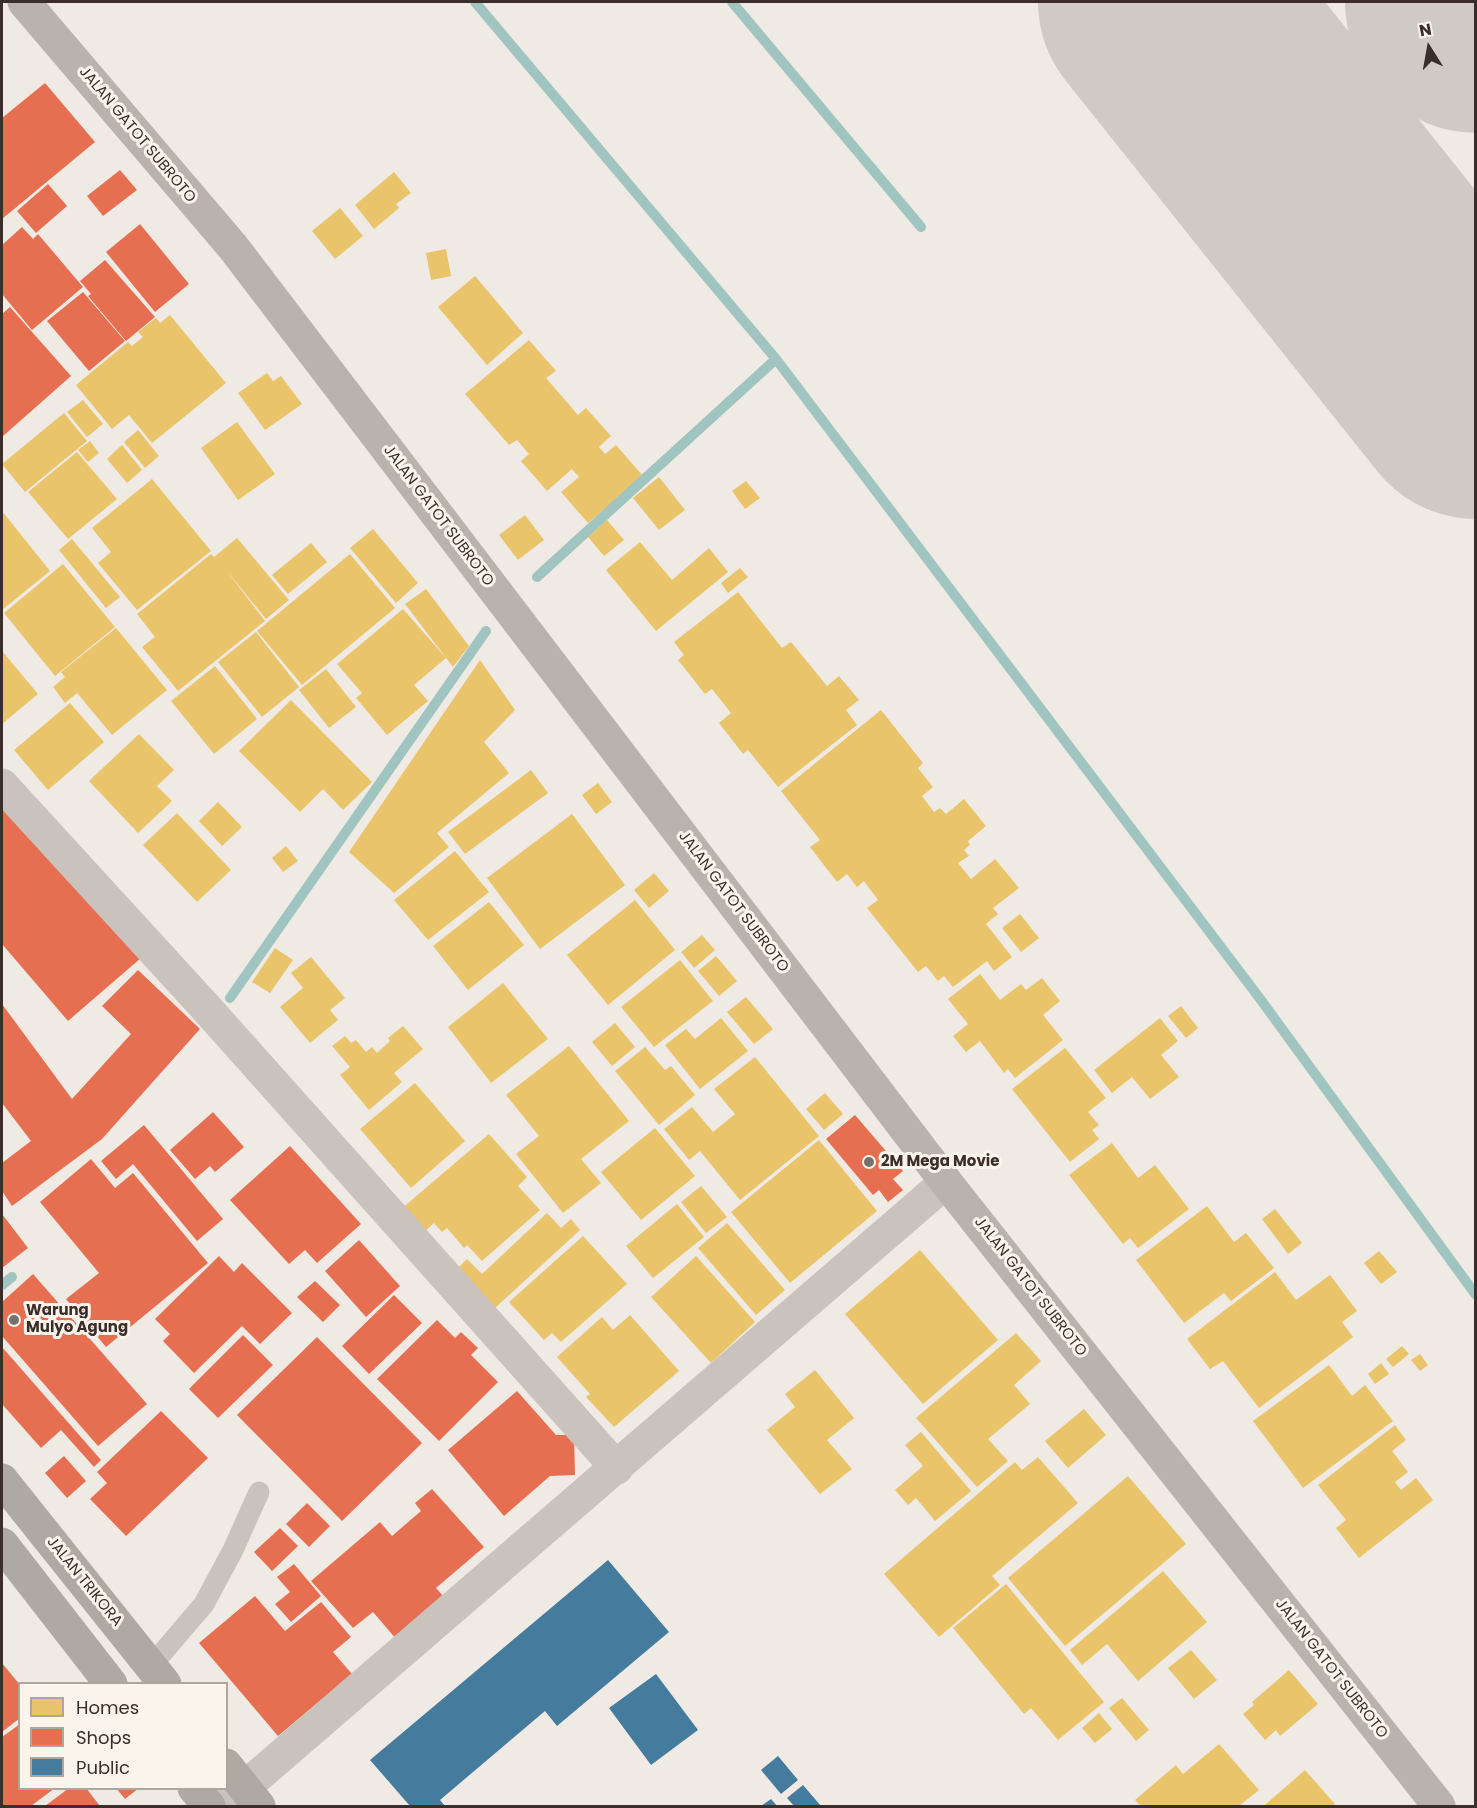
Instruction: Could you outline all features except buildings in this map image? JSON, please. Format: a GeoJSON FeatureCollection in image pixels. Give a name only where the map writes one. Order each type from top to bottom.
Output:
{"type":"FeatureCollection","features":[{"type":"Feature","properties":{"kind":"highway","name":"JALAN TRIKORA"},"geometry":{"type":"LineString","coordinates":[[2,1480],[159,1674]]}},
{"type":"Feature","properties":{"kind":"highway"},"geometry":{"type":"LineString","coordinates":[[2,1544],[110,1682]]}},
{"type":"Feature","properties":{"kind":"highway"},"geometry":{"type":"LineString","coordinates":[[196,1790],[209,1806]]}},
{"type":"Feature","properties":{"kind":"street"},"geometry":{"type":"LineString","coordinates":[[2,6],[6,2]]}},
{"type":"Feature","properties":{"kind":"street","name":"JALAN GATOT SUBROTO"},"geometry":{"type":"LineString","coordinates":[[24,2],[233,247],[946,1182],[1439,1806]]}},
{"type":"Feature","properties":{"kind":"street"},"geometry":{"type":"LineString","coordinates":[[2,785],[208,1010],[617,1468]]}},
{"type":"Feature","properties":{"kind":"street"},"geometry":{"type":"LineString","coordinates":[[238,1792],[617,1468],[946,1182]]}},
{"type":"Feature","properties":{"kind":"lane"},"geometry":{"type":"LineString","coordinates":[[159,1674],[204,1604],[260,1492]]}},
{"type":"Feature","properties":{"kind":"waterway"},"geometry":{"type":"LineString","coordinates":[[475,2],[776,359],[1261,1000],[1476,1295]]}},
{"type":"Feature","properties":{"kind":"waterway"},"geometry":{"type":"LineString","coordinates":[[732,2],[921,227]]}},
{"type":"Feature","properties":{"kind":"waterway"},"geometry":{"type":"LineString","coordinates":[[537,577],[776,359]]}},
{"type":"Feature","properties":{"kind":"waterway"},"geometry":{"type":"LineString","coordinates":[[230,998],[486,631]]}},
{"type":"Feature","properties":{"kind":"waterway"},"geometry":{"type":"LineString","coordinates":[[2,1285],[12,1277]]}},
{"type":"Feature","properties":{"kind":"runway"},"geometry":{"type":"LineString","coordinates":[[1164,2],[1476,393]]}},
{"type":"Feature","properties":{"kind":"runway"},"geometry":{"type":"LineString","coordinates":[[1471,2],[1476,7]]}},
{"type":"Feature","properties":{"kind":"place","name":"2M Mega Movie"},"geometry":{"type":"Point","coordinates":[869,1162]}},
{"type":"Feature","properties":{"kind":"place","name":"Warung Mulyo Agung"},"geometry":{"type":"Point","coordinates":[14,1320]}}]}
